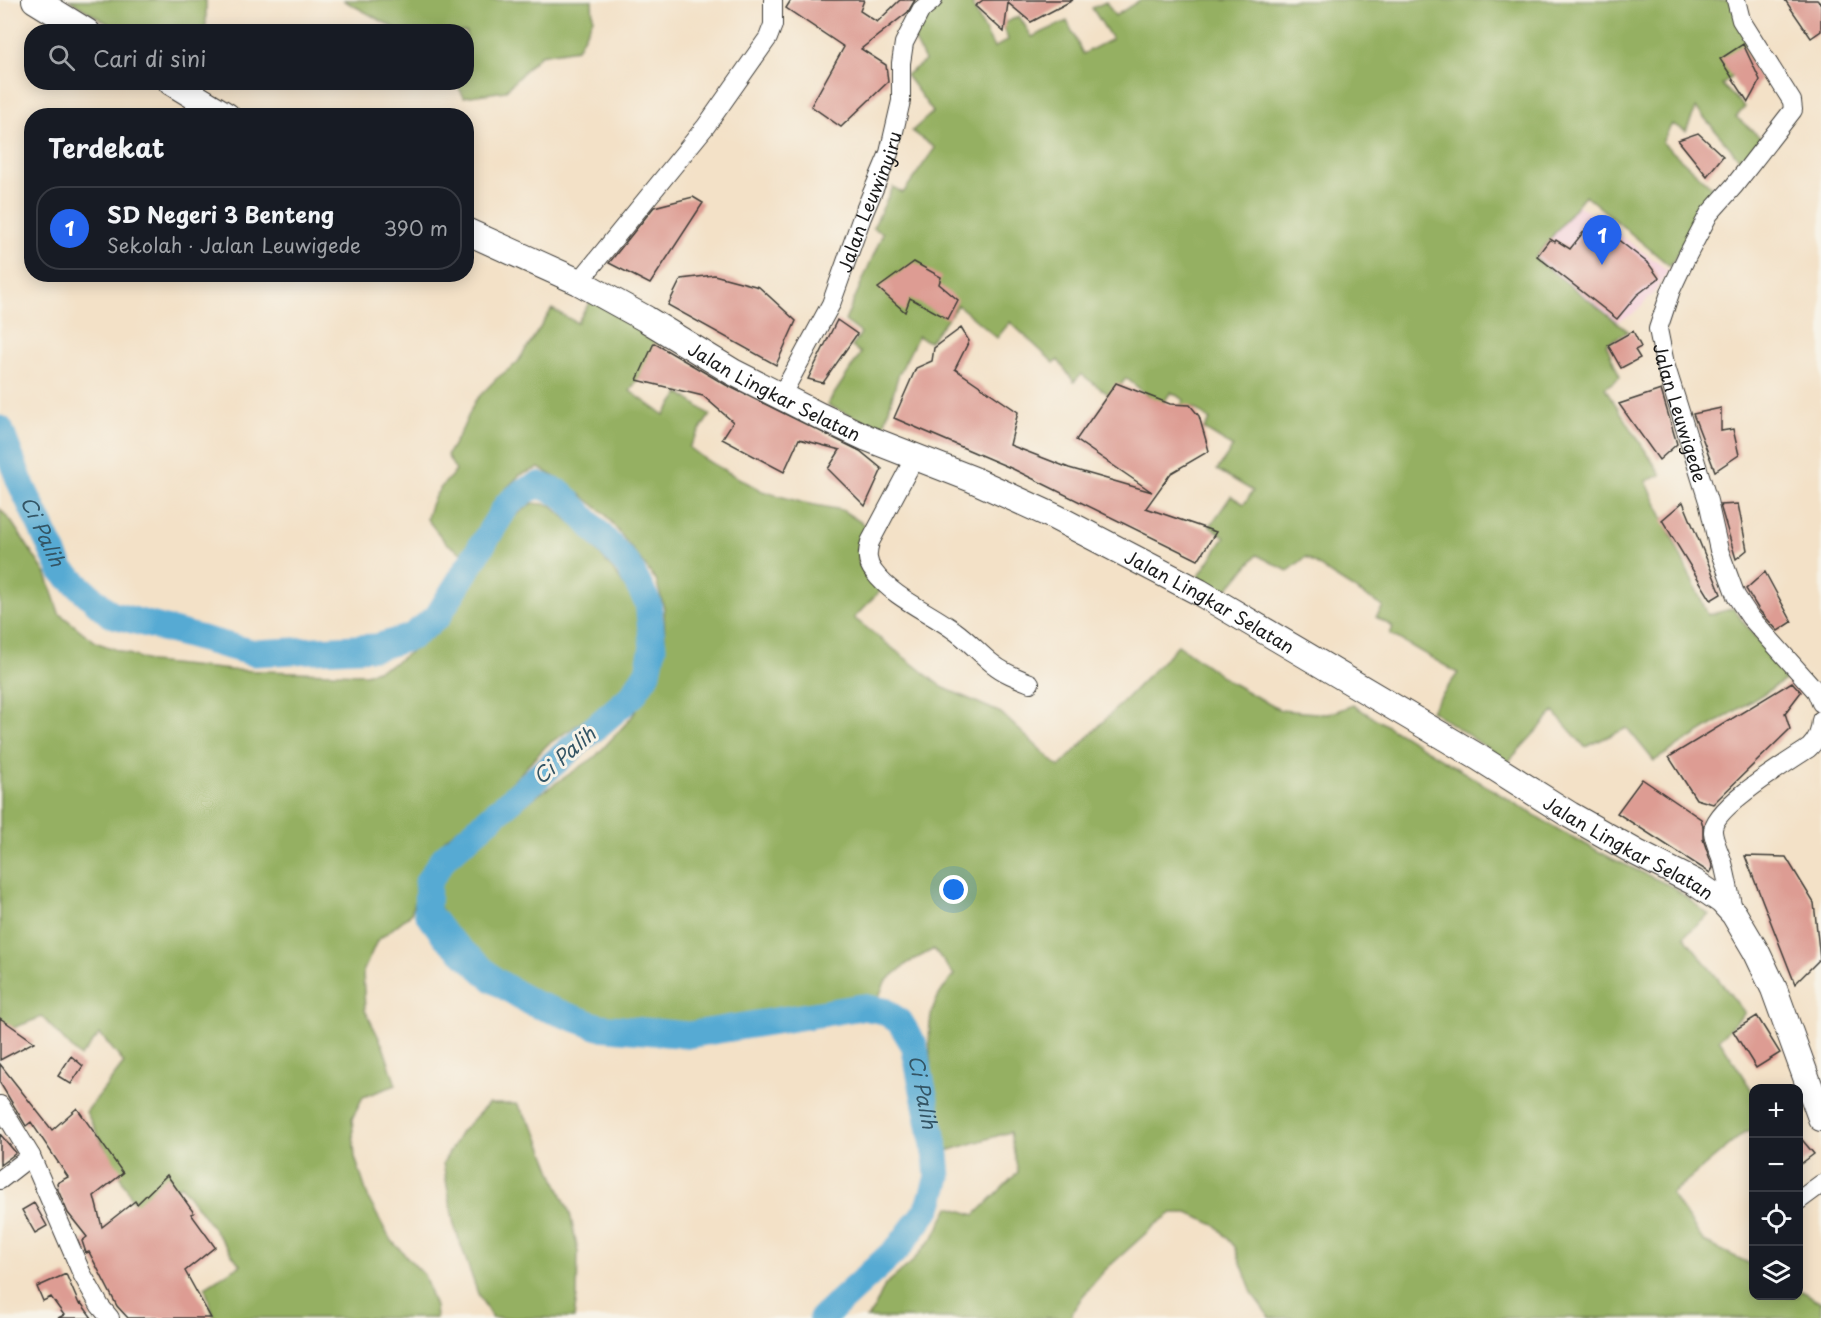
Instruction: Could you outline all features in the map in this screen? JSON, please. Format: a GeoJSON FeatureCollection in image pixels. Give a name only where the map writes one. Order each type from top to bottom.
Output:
{"type":"FeatureCollection","features":[{"type":"Feature","properties":{"kind":"street"},"geometry":{"type":"LineString","coordinates":[[35,0],[74,24]]}},
{"type":"Feature","properties":{"kind":"street"},"geometry":{"type":"LineString","coordinates":[[579,282],[706,126],[768,38],[773,25],[773,0]]}},
{"type":"Feature","properties":{"kind":"street","name":"Jalan Leuwinyiru"},"geometry":{"type":"LineString","coordinates":[[781,396],[831,304],[862,217],[889,153],[901,101],[904,43],[921,10],[933,0]]}},
{"type":"Feature","properties":{"kind":"street","name":"Jalan Leuwigede"},"geometry":{"type":"LineString","coordinates":[[1736,0],[1741,20],[1792,101],[1793,110],[1734,186],[1709,214],[1671,290],[1658,329],[1665,364],[1708,501],[1719,550],[1736,596],[1750,617],[1816,691],[1821,702]]}},
{"type":"Feature","properties":{"kind":"street"},"geometry":{"type":"LineString","coordinates":[[184,90],[214,108]]}},
{"type":"Feature","properties":{"kind":"street","name":"Jalan Lingkar Selatan"},"geometry":{"type":"LineString","coordinates":[[474,235],[579,282],[734,372],[781,396],[867,438],[972,479],[1055,517],[1199,592],[1570,815],[1694,882],[1722,901],[1734,914],[1757,953],[1774,989],[1821,1118]]}},
{"type":"Feature","properties":{"kind":"street"},"geometry":{"type":"LineString","coordinates":[[915,457],[870,542],[867,552],[868,564],[886,586],[955,631],[995,666],[1011,676],[1030,683]]}},
{"type":"Feature","properties":{"kind":"street"},"geometry":{"type":"LineString","coordinates":[[1734,914],[1723,861],[1713,831],[1716,820],[1721,812],[1755,784],[1809,748],[1820,733],[1821,720]]}},
{"type":"Feature","properties":{"kind":"street"},"geometry":{"type":"LineString","coordinates":[[0,1105],[31,1156],[82,1274],[100,1306],[110,1318]]}},
{"type":"Feature","properties":{"kind":"street"},"geometry":{"type":"LineString","coordinates":[[0,1180],[31,1156]]}},
{"type":"Feature","properties":{"kind":"street"},"geometry":{"type":"LineString","coordinates":[[1803,1197],[1821,1184]]}},
{"type":"Feature","properties":{"kind":"shaded area"},"geometry":{"type":"Polygon","coordinates":[[[1577,204],[1669,271],[1651,296],[1633,314],[1616,322],[1535,258],[1577,204]]]}},
{"type":"Feature","properties":{"kind":"green space"},"geometry":{"type":"Polygon","coordinates":[[[69,0],[206,0],[206,24],[108,24],[69,0]]]}},
{"type":"Feature","properties":{"kind":"green space"},"geometry":{"type":"Polygon","coordinates":[[[343,0],[592,0],[593,19],[577,49],[540,55],[505,91],[464,97],[460,90],[474,90],[474,24],[387,24],[343,0]]]}},
{"type":"Feature","properties":{"kind":"green space"},"geometry":{"type":"Polygon","coordinates":[[[945,0],[978,0],[972,5],[994,48],[1008,40],[1003,24],[1019,16],[1032,37],[1067,21],[1083,54],[1112,39],[1092,8],[1106,2],[1115,16],[1140,0],[1730,0],[1757,55],[1722,85],[1745,107],[1736,117],[1761,138],[1743,163],[1696,108],[1686,131],[1672,124],[1662,142],[1717,192],[1704,207],[1670,266],[1585,195],[1535,258],[1628,331],[1606,344],[1620,377],[1605,388],[1661,475],[1646,481],[1708,615],[1734,608],[1789,678],[1654,761],[1627,728],[1585,747],[1554,712],[1508,762],[1431,710],[1458,673],[1390,634],[1393,627],[1376,617],[1383,607],[1306,557],[1288,571],[1257,555],[1223,594],[1196,580],[1225,537],[1210,526],[1231,496],[1244,504],[1253,491],[1217,470],[1233,447],[1204,429],[1210,420],[1193,407],[1184,419],[1175,414],[1184,400],[1171,392],[1161,406],[1126,378],[1112,397],[1081,374],[1074,382],[1058,360],[1054,363],[1010,322],[997,338],[958,305],[929,342],[918,336],[898,376],[883,430],[827,405],[861,353],[852,347],[861,333],[845,321],[883,233],[873,228],[893,187],[903,193],[935,148],[912,131],[933,112],[906,75],[925,61],[914,39],[926,12],[945,0]]]}},
{"type":"Feature","properties":{"kind":"green space"},"geometry":{"type":"Polygon","coordinates":[[[591,300],[663,339],[630,391],[664,415],[680,393],[710,415],[689,447],[706,460],[762,491],[804,503],[842,510],[870,528],[858,561],[881,590],[854,618],[942,687],[1001,713],[1059,767],[1178,645],[1230,682],[1280,710],[1328,714],[1353,705],[1559,830],[1673,887],[1709,915],[1684,936],[1745,1013],[1719,1039],[1749,1086],[1749,1131],[1671,1194],[1704,1242],[1749,1263],[1749,1300],[1803,1300],[1803,1292],[1821,1302],[1821,1318],[1270,1318],[1253,1295],[1235,1247],[1217,1226],[1188,1213],[1172,1213],[1155,1225],[1104,1271],[1082,1297],[1072,1313],[1072,1318],[867,1318],[885,1285],[911,1263],[935,1235],[949,1207],[975,1215],[1018,1172],[1010,1132],[947,1151],[931,1065],[929,1031],[934,1005],[954,975],[934,949],[908,963],[885,982],[878,999],[863,997],[835,999],[690,1027],[638,1023],[595,1017],[554,1003],[518,986],[453,931],[439,905],[440,885],[449,868],[535,797],[595,757],[631,718],[656,679],[665,648],[664,608],[656,580],[605,514],[569,485],[539,468],[520,475],[506,489],[463,554],[445,542],[427,519],[437,492],[456,471],[447,455],[462,430],[475,401],[496,379],[517,363],[552,309],[577,323],[591,300]]]}},
{"type":"Feature","properties":{"kind":"green space"},"geometry":{"type":"Polygon","coordinates":[[[532,503],[551,505],[579,530],[614,571],[639,606],[646,643],[630,685],[614,700],[547,745],[492,804],[446,838],[425,866],[411,914],[377,941],[363,972],[365,1010],[383,1046],[396,1085],[363,1097],[352,1119],[355,1157],[369,1200],[390,1239],[424,1275],[435,1307],[436,1318],[214,1318],[205,1287],[240,1265],[181,1185],[139,1212],[86,1112],[124,1063],[100,1034],[80,1057],[42,1017],[0,1033],[0,509],[11,521],[46,574],[59,613],[95,642],[151,662],[231,670],[366,674],[391,665],[429,639],[449,617],[509,521],[532,503]]]}},
{"type":"Feature","properties":{"kind":"green space"},"geometry":{"type":"Polygon","coordinates":[[[488,1104],[517,1104],[537,1133],[570,1213],[578,1252],[574,1318],[492,1318],[478,1294],[454,1225],[443,1163],[461,1132],[488,1104]]]}},
{"type":"Feature","properties":{"kind":"building"},"geometry":{"type":"Polygon","coordinates":[[[791,0],[864,0],[860,11],[877,22],[900,0],[915,0],[908,12],[861,49],[886,65],[888,82],[841,127],[811,106],[844,47],[786,8],[791,0]]]}},
{"type":"Feature","properties":{"kind":"building"},"geometry":{"type":"Polygon","coordinates":[[[983,0],[1073,0],[1031,22],[1008,3],[1004,32],[975,6],[983,0]]]}},
{"type":"Feature","properties":{"kind":"building"},"geometry":{"type":"Polygon","coordinates":[[[1785,0],[1817,0],[1821,4],[1821,31],[1811,38],[1785,0]]]}},
{"type":"Feature","properties":{"kind":"building"},"geometry":{"type":"Polygon","coordinates":[[[1743,44],[1760,80],[1748,102],[1720,59],[1743,44]]]}},
{"type":"Feature","properties":{"kind":"building"},"geometry":{"type":"Polygon","coordinates":[[[1698,133],[1723,156],[1707,176],[1678,140],[1698,133]]]}},
{"type":"Feature","properties":{"kind":"building"},"geometry":{"type":"Polygon","coordinates":[[[693,197],[703,203],[650,284],[609,263],[654,207],[693,197]]]}},
{"type":"Feature","properties":{"kind":"building"},"geometry":{"type":"Polygon","coordinates":[[[1593,220],[1649,264],[1659,278],[1637,295],[1617,319],[1537,256],[1550,239],[1570,249],[1593,220]]]}},
{"type":"Feature","properties":{"kind":"building"},"geometry":{"type":"Polygon","coordinates":[[[914,262],[941,277],[939,284],[958,300],[948,319],[910,298],[905,312],[878,288],[914,262]]]}},
{"type":"Feature","properties":{"kind":"building"},"geometry":{"type":"Polygon","coordinates":[[[714,275],[759,287],[796,321],[776,365],[668,305],[681,279],[714,275]]]}},
{"type":"Feature","properties":{"kind":"building"},"geometry":{"type":"Polygon","coordinates":[[[837,320],[857,334],[823,383],[808,379],[837,320]]]}},
{"type":"Feature","properties":{"kind":"building"},"geometry":{"type":"Polygon","coordinates":[[[961,328],[969,341],[955,369],[1018,412],[1010,445],[1069,468],[1152,492],[1076,440],[1116,383],[1170,404],[1190,405],[1199,416],[1209,451],[1171,473],[1146,508],[1216,532],[1198,560],[1013,469],[894,418],[916,368],[932,361],[934,348],[961,328]]]}},
{"type":"Feature","properties":{"kind":"building"},"geometry":{"type":"Polygon","coordinates":[[[1633,331],[1641,347],[1635,350],[1640,358],[1621,368],[1608,345],[1633,331]]]}},
{"type":"Feature","properties":{"kind":"building"},"geometry":{"type":"Polygon","coordinates":[[[654,343],[726,385],[860,451],[882,469],[865,506],[828,469],[840,450],[799,439],[784,472],[722,439],[733,422],[703,396],[637,380],[654,343]]]}},
{"type":"Feature","properties":{"kind":"building"},"geometry":{"type":"Polygon","coordinates":[[[1661,390],[1677,444],[1659,460],[1619,404],[1661,390]]]}},
{"type":"Feature","properties":{"kind":"building"},"geometry":{"type":"Polygon","coordinates":[[[1721,408],[1721,431],[1733,429],[1739,455],[1715,471],[1693,414],[1721,408]]]}},
{"type":"Feature","properties":{"kind":"building"},"geometry":{"type":"Polygon","coordinates":[[[1683,502],[1721,594],[1711,600],[1662,520],[1683,502]]]}},
{"type":"Feature","properties":{"kind":"building"},"geometry":{"type":"Polygon","coordinates":[[[1738,504],[1747,550],[1736,559],[1720,505],[1738,504]]]}},
{"type":"Feature","properties":{"kind":"building"},"geometry":{"type":"Polygon","coordinates":[[[1765,572],[1792,622],[1778,631],[1759,610],[1746,589],[1765,572]]]}},
{"type":"Feature","properties":{"kind":"building"},"geometry":{"type":"Polygon","coordinates":[[[1792,682],[1801,692],[1785,713],[1790,729],[1713,804],[1696,799],[1669,757],[1792,682]]]}},
{"type":"Feature","properties":{"kind":"building"},"geometry":{"type":"Polygon","coordinates":[[[1642,779],[1701,819],[1703,839],[1713,868],[1710,873],[1617,813],[1642,779]]]}},
{"type":"Feature","properties":{"kind":"building"},"geometry":{"type":"Polygon","coordinates":[[[1745,856],[1786,857],[1814,903],[1820,959],[1795,984],[1745,856]]]}},
{"type":"Feature","properties":{"kind":"building"},"geometry":{"type":"Polygon","coordinates":[[[1757,1016],[1780,1053],[1756,1068],[1733,1031],[1757,1016]]]}},
{"type":"Feature","properties":{"kind":"building"},"geometry":{"type":"Polygon","coordinates":[[[0,1018],[34,1042],[0,1060],[0,1018]]]}},
{"type":"Feature","properties":{"kind":"building"},"geometry":{"type":"Polygon","coordinates":[[[71,1056],[83,1066],[71,1084],[58,1076],[71,1056]]]}},
{"type":"Feature","properties":{"kind":"building"},"geometry":{"type":"Polygon","coordinates":[[[0,1064],[52,1130],[77,1108],[123,1173],[94,1196],[102,1227],[135,1201],[137,1204],[167,1175],[215,1247],[185,1271],[211,1318],[128,1318],[117,1306],[89,1252],[86,1253],[82,1241],[87,1237],[68,1213],[58,1190],[57,1183],[68,1177],[31,1122],[26,1126],[0,1083],[0,1064]]]}},
{"type":"Feature","properties":{"kind":"building"},"geometry":{"type":"Polygon","coordinates":[[[0,1134],[16,1153],[0,1165],[0,1134]]]}},
{"type":"Feature","properties":{"kind":"building"},"geometry":{"type":"Polygon","coordinates":[[[1803,1141],[1814,1154],[1803,1162],[1803,1141]]]}},
{"type":"Feature","properties":{"kind":"building"},"geometry":{"type":"Polygon","coordinates":[[[34,1203],[47,1226],[35,1233],[22,1210],[34,1203]]]}},
{"type":"Feature","properties":{"kind":"building"},"geometry":{"type":"Polygon","coordinates":[[[66,1274],[79,1304],[81,1303],[92,1318],[58,1318],[64,1315],[51,1297],[43,1301],[37,1287],[66,1274]]]}},
{"type":"Feature","properties":{"kind":"waterway","name":"Ci Palih"},"geometry":{"type":"LineString","coordinates":[[0,429],[20,482],[62,571],[110,614],[254,653],[377,647],[411,637],[437,617],[507,505],[524,491],[539,485],[562,494],[628,565],[648,603],[653,647],[648,672],[632,696],[444,858],[428,882],[427,912],[445,936],[494,980],[532,1003],[599,1027],[688,1035],[862,1007],[884,1011],[900,1022],[914,1045],[936,1155],[938,1177],[929,1207],[899,1247],[822,1318]]}},
{"type":"Feature","properties":{"kind":"place","name":"SD Negeri 3 Benteng"},"geometry":{"type":"Point","coordinates":[1602,265]}}]}
